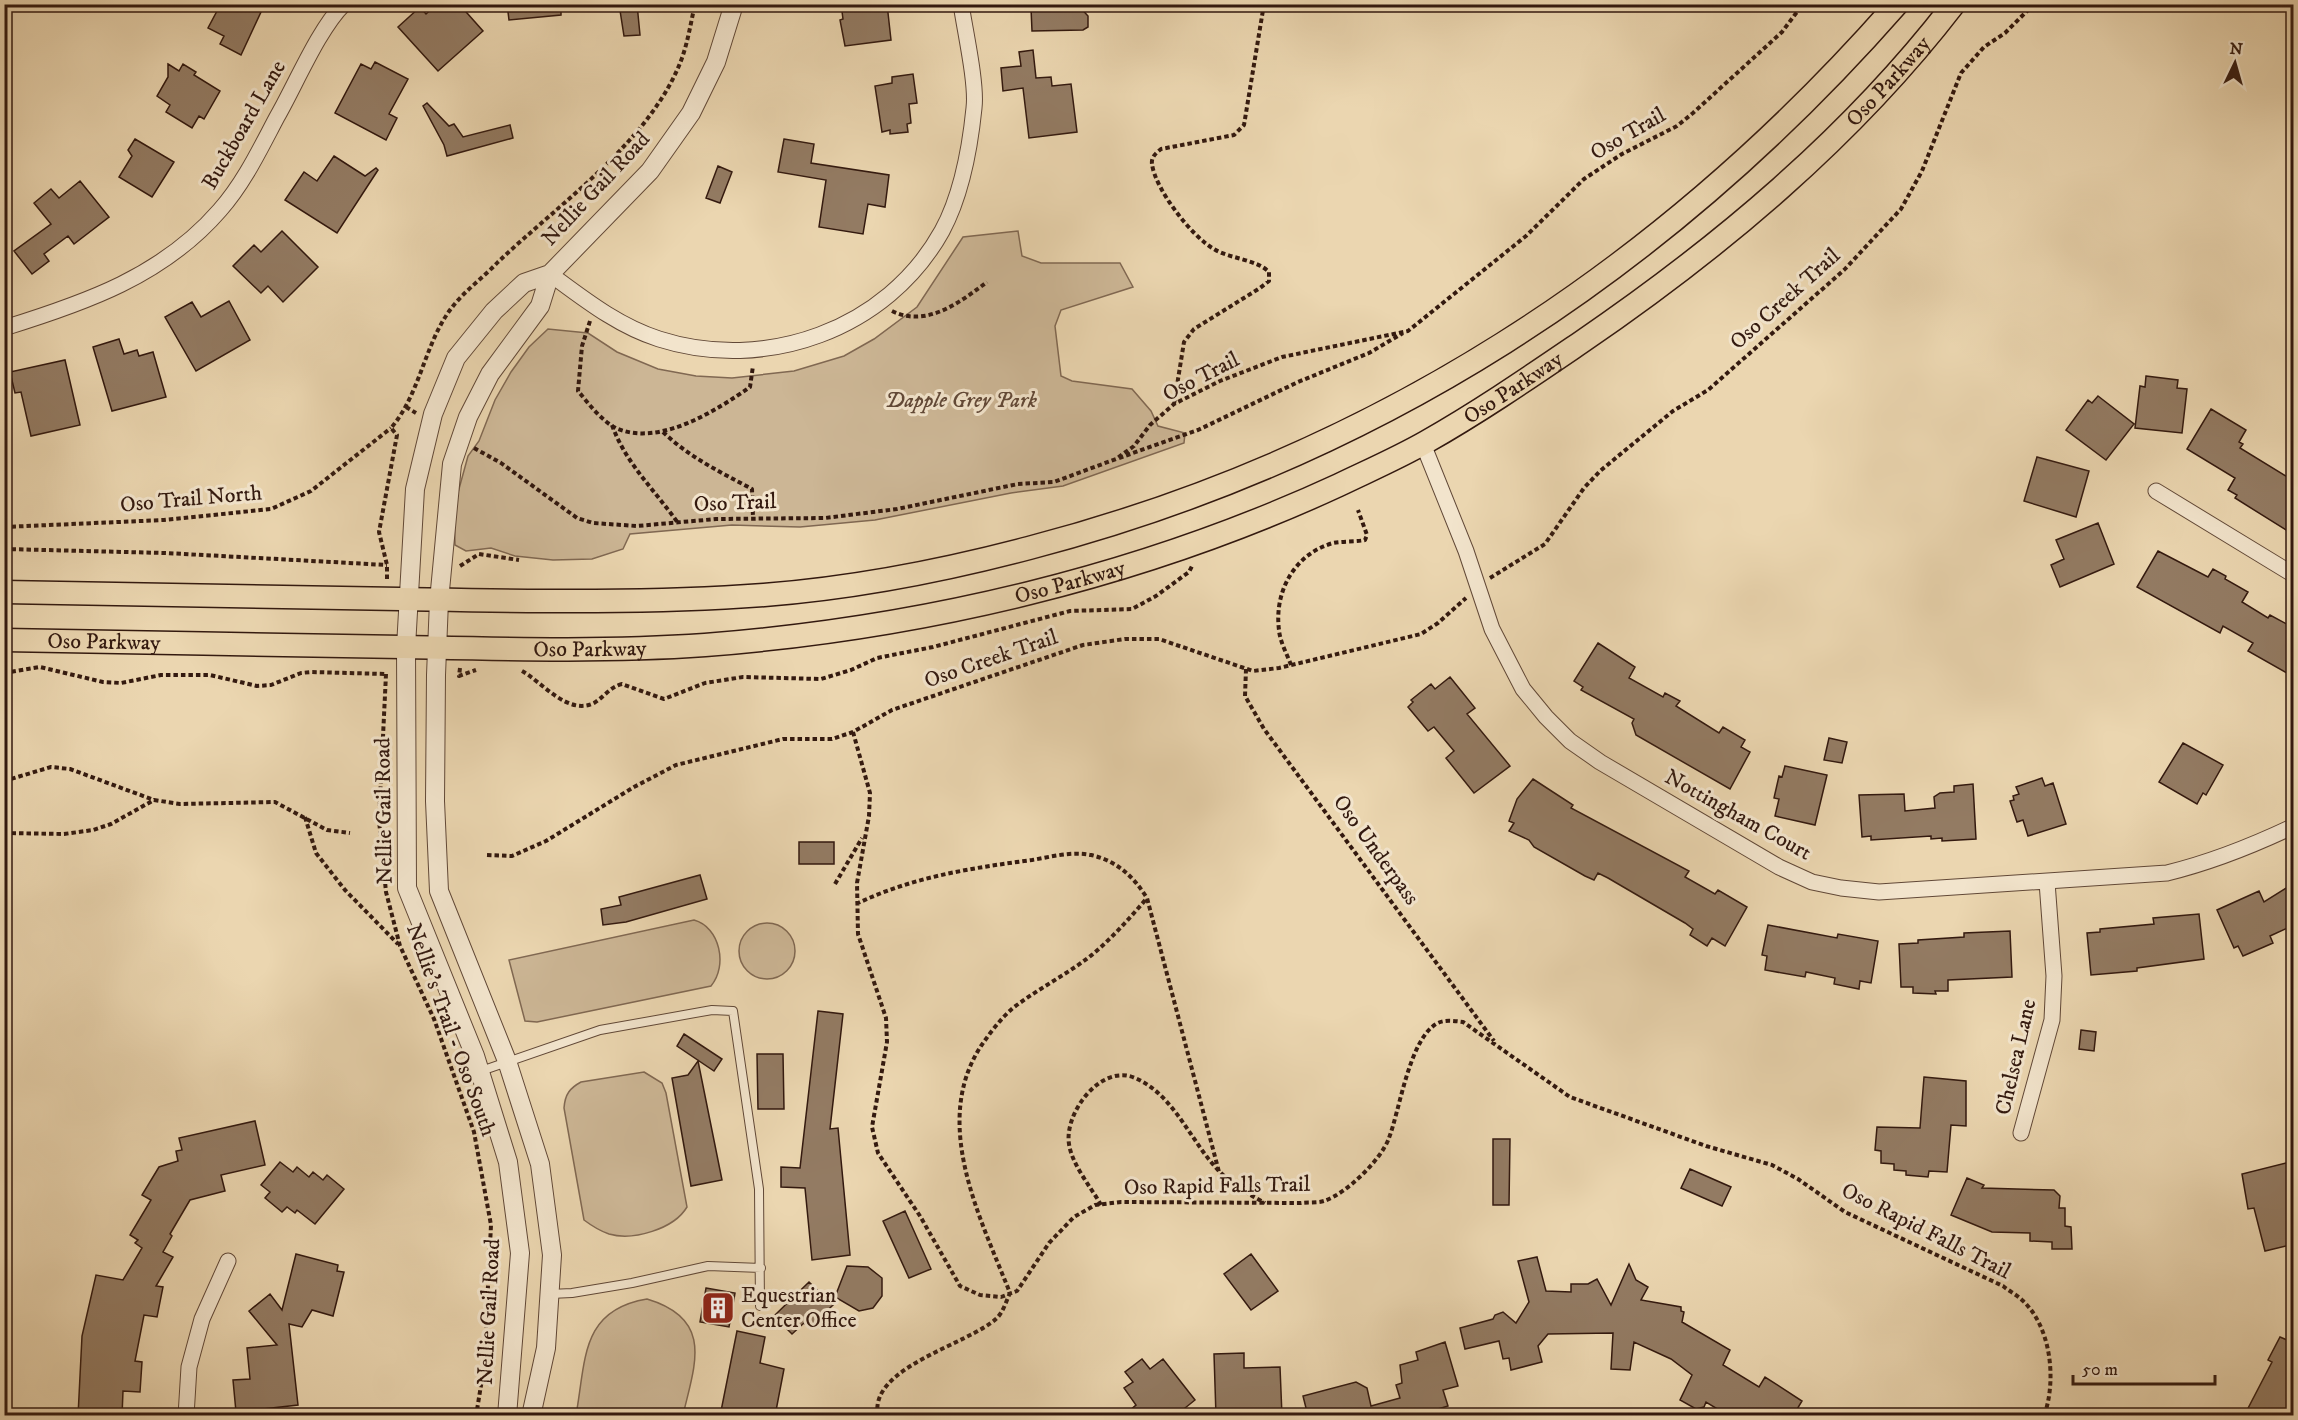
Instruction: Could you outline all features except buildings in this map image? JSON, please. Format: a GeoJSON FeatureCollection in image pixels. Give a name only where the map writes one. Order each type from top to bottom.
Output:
{"type":"FeatureCollection","features":[{"type":"Feature","properties":{"kind":"main road","name":"Oso Parkway"},"geometry":{"type":"LineString","coordinates":[[4,592],[439,601],[628,601],[765,595],[870,583],[965,565],[1146,515],[1242,478],[1383,414],[1460,372],[1596,282],[1701,198],[1761,145],[1812,96],[1897,4]]}},
{"type":"Feature","properties":{"kind":"main road","name":"Oso Parkway"},"geometry":{"type":"LineString","coordinates":[[4,640],[437,648],[703,645],[864,627],[1018,596],[1209,540],[1290,507],[1423,444],[1620,316],[1757,208],[1823,149],[1887,83],[1954,4]]}},
{"type":"Feature","properties":{"kind":"street","name":"Buckboard Lane"},"geometry":{"type":"LineString","coordinates":[[4,328],[125,285],[162,262],[194,237],[220,210],[245,176],[319,41],[344,4]]}},
{"type":"Feature","properties":{"kind":"street","name":"Nellie Gail Road"},"geometry":{"type":"LineString","coordinates":[[507,1416],[520,1253],[508,1161],[480,1072],[407,888],[406,647],[415,489],[433,414],[456,358],[494,311],[524,283],[550,274],[650,171],[691,113],[716,62],[734,4]]}},
{"type":"Feature","properties":{"kind":"street"},"geometry":{"type":"LineString","coordinates":[[550,274],[597,308],[657,338],[690,347],[732,352],[778,348],[818,336],[891,296],[921,265],[943,230],[958,189],[974,106],[962,4]]}},
{"type":"Feature","properties":{"kind":"street","name":"Nellie Gail Road"},"geometry":{"type":"LineString","coordinates":[[531,1416],[546,1348],[552,1255],[540,1164],[507,1061],[439,891],[435,801],[437,648],[439,601],[452,464],[468,417],[490,374],[540,306],[550,274]]}},
{"type":"Feature","properties":{"kind":"street","name":"Nottingham Court"},"geometry":{"type":"LineString","coordinates":[[1423,444],[1466,551],[1492,629],[1523,689],[1570,741],[1600,762],[1779,867],[1812,882],[1879,892],[2167,873],[2208,863],[2246,849],[2294,826]]}},
{"type":"Feature","properties":{"kind":"street"},"geometry":{"type":"LineString","coordinates":[[2156,491],[2294,575]]}},
{"type":"Feature","properties":{"kind":"street","name":"Chelsea Lane"},"geometry":{"type":"LineString","coordinates":[[2021,1133],[2052,1020],[2054,976],[2047,882]]}},
{"type":"Feature","properties":{"kind":"street"},"geometry":{"type":"LineString","coordinates":[[186,1416],[189,1367],[202,1319],[228,1261]]}},
{"type":"Feature","properties":{"kind":"lane"},"geometry":{"type":"LineString","coordinates":[[480,1072],[600,1030],[712,1010],[733,1011],[759,1189],[760,1306]]}},
{"type":"Feature","properties":{"kind":"lane"},"geometry":{"type":"LineString","coordinates":[[550,1294],[572,1293],[632,1283],[708,1266],[761,1268]]}},
{"type":"Feature","properties":{"kind":"path"},"geometry":{"type":"LineString","coordinates":[[1174,404],[1184,342],[1194,329],[1269,281],[1269,272],[1263,266],[1215,250],[1196,238],[1184,225],[1164,192],[1152,164],[1154,155],[1161,149],[1234,135],[1244,125],[1264,4]]}},
{"type":"Feature","properties":{"kind":"path","name":"Oso Trail"},"geometry":{"type":"LineString","coordinates":[[467,444],[501,463],[577,518],[593,523],[636,526],[753,518],[825,518],[897,509],[1018,484],[1054,482],[1116,459],[1134,446],[1150,425],[1174,404],[1220,381],[1282,357],[1408,331],[1526,236],[1584,179],[1622,154],[1677,126],[1782,32],[1803,4]]}},
{"type":"Feature","properties":{"kind":"path","name":"Oso Creek Trail"},"geometry":{"type":"LineString","coordinates":[[1500,569],[1545,544],[1584,488],[1600,471],[1673,411],[1708,390],[1777,331],[1852,261],[1901,209],[1923,171],[1961,73],[1984,47],[2005,33],[2034,4]]}},
{"type":"Feature","properties":{"kind":"path"},"geometry":{"type":"LineString","coordinates":[[877,304],[905,318],[929,315],[949,308],[987,282]]}},
{"type":"Feature","properties":{"kind":"path"},"geometry":{"type":"LineString","coordinates":[[597,308],[582,346],[578,391],[594,411],[618,429],[662,431],[689,424],[725,405],[750,387],[755,350]]}},
{"type":"Feature","properties":{"kind":"path"},"geometry":{"type":"LineString","coordinates":[[1116,459],[1198,430],[1298,382],[1369,353],[1408,331]]}},
{"type":"Feature","properties":{"kind":"path"},"geometry":{"type":"LineString","coordinates":[[1298,382],[1302,389]]}},
{"type":"Feature","properties":{"kind":"path"},"geometry":{"type":"LineString","coordinates":[[406,407],[419,415]]}},
{"type":"Feature","properties":{"kind":"path"},"geometry":{"type":"LineString","coordinates":[[611,424],[620,447],[631,465],[678,523]]}},
{"type":"Feature","properties":{"kind":"path","name":"Oso Trail North"},"geometry":{"type":"LineString","coordinates":[[4,527],[164,520],[271,509],[311,490],[391,428]]}},
{"type":"Feature","properties":{"kind":"path"},"geometry":{"type":"LineString","coordinates":[[662,431],[681,450],[752,489],[753,518]]}},
{"type":"Feature","properties":{"kind":"path"},"geometry":{"type":"LineString","coordinates":[[1291,665],[1279,633],[1277,613],[1282,590],[1290,573],[1320,548],[1335,543],[1365,540],[1367,536],[1358,510]]}},
{"type":"Feature","properties":{"kind":"path"},"geometry":{"type":"LineString","coordinates":[[519,669],[568,703],[582,706],[594,703],[615,685],[622,684],[664,699],[705,683],[743,677],[821,679],[851,670],[877,658],[933,647],[1070,611],[1132,609],[1150,600],[1189,572],[1209,540]]}},
{"type":"Feature","properties":{"kind":"path"},"geometry":{"type":"LineString","coordinates":[[4,549],[166,553],[365,562],[370,565]]}},
{"type":"Feature","properties":{"kind":"path"},"geometry":{"type":"LineString","coordinates":[[461,566],[479,554],[519,560]]}},
{"type":"Feature","properties":{"kind":"path","name":"Oso Creek Trail"},"geometry":{"type":"LineString","coordinates":[[487,855],[512,856],[546,841],[634,787],[676,765],[783,739],[832,739],[853,732],[892,710],[1083,645],[1125,639],[1159,639],[1253,671],[1291,665],[1421,634],[1438,623],[1456,605]]}},
{"type":"Feature","properties":{"kind":"path"},"geometry":{"type":"LineString","coordinates":[[4,673],[40,667],[103,682],[121,683],[161,675],[210,675],[257,686],[271,685],[301,673],[311,672],[386,674]]}},
{"type":"Feature","properties":{"kind":"path"},"geometry":{"type":"LineString","coordinates":[[459,676],[478,669]]}},
{"type":"Feature","properties":{"kind":"path","name":"Oso Underpass"},"geometry":{"type":"LineString","coordinates":[[1246,669],[1245,696],[1264,729],[1497,1044]]}},
{"type":"Feature","properties":{"kind":"path","name":"Nellie's Trail - Oso South"},"geometry":{"type":"LineString","coordinates":[[384,691],[379,820],[387,892],[400,946],[434,1019],[459,1086],[474,1132],[486,1185],[492,1245],[484,1367],[476,1416]]}},
{"type":"Feature","properties":{"kind":"path"},"geometry":{"type":"LineString","coordinates":[[853,732],[870,793],[869,816],[864,835],[856,904],[858,934],[886,1018],[887,1042],[872,1127],[878,1153],[920,1216],[960,1286],[980,1294],[1001,1297],[1010,1293],[970,1192],[961,1145],[959,1098],[968,1066],[989,1034],[1011,1009],[1091,956],[1113,937],[1147,898]]}},
{"type":"Feature","properties":{"kind":"path"},"geometry":{"type":"LineString","coordinates":[[4,782],[51,767],[70,769],[154,800],[180,804],[275,802],[327,830],[350,833]]}},
{"type":"Feature","properties":{"kind":"path"},"geometry":{"type":"LineString","coordinates":[[4,833],[64,834],[93,830],[111,824],[154,800]]}},
{"type":"Feature","properties":{"kind":"path"},"geometry":{"type":"LineString","coordinates":[[304,816],[316,853],[345,890],[400,946]]}},
{"type":"Feature","properties":{"kind":"path"},"geometry":{"type":"LineString","coordinates":[[835,884],[864,835]]}},
{"type":"Feature","properties":{"kind":"path"},"geometry":{"type":"LineString","coordinates":[[856,904],[883,891],[959,869],[1066,855],[1090,855],[1116,864],[1135,880],[1147,898],[1219,1172]]}},
{"type":"Feature","properties":{"kind":"path","name":"Oso Rapid Falls Trail"},"geometry":{"type":"LineString","coordinates":[[878,1416],[876,1404],[882,1390],[898,1374],[997,1318],[1010,1293],[1017,1291],[1049,1243],[1074,1217],[1101,1204],[1325,1201],[1348,1186],[1373,1164],[1389,1140],[1412,1059],[1425,1035],[1436,1024],[1448,1020],[1463,1022],[1497,1044],[1532,1073],[1570,1097],[1706,1146],[1772,1165],[1798,1179],[1853,1216],[2003,1286],[2023,1300],[2037,1319],[2046,1344],[2050,1367],[2044,1416]]}},
{"type":"Feature","properties":{"kind":"path"},"geometry":{"type":"LineString","coordinates":[[1101,1204],[1073,1157],[1069,1144],[1070,1130],[1075,1113],[1088,1093],[1107,1079],[1119,1074],[1135,1077],[1158,1093],[1219,1172],[1240,1190],[1265,1203]]}},
{"type":"Feature","properties":{"kind":"green space","name":"Dapple Grey Park"},"geometry":{"type":"Polygon","coordinates":[[[1018,231],[1022,256],[1041,263],[1120,263],[1133,287],[1061,310],[1055,326],[1061,376],[1072,381],[1132,389],[1151,411],[1158,426],[1185,433],[1184,443],[1063,486],[1011,493],[875,520],[800,527],[732,525],[630,534],[623,549],[592,559],[553,560],[515,556],[491,548],[466,551],[455,545],[454,507],[468,456],[479,441],[495,400],[511,372],[529,347],[548,329],[588,333],[617,352],[658,369],[696,376],[732,378],[794,371],[844,356],[874,339],[917,307],[963,237],[1018,231]]]}},
{"type":"Feature","properties":{"kind":"green space"},"geometry":{"type":"Polygon","coordinates":[[[694,920],[710,930],[719,948],[719,968],[711,986],[537,1022],[525,1021],[509,960],[694,920]]]}},
{"type":"Feature","properties":{"kind":"green space"},"geometry":{"type":"Polygon","coordinates":[[[761,923],[773,923],[787,931],[795,945],[793,962],[787,971],[773,979],[761,979],[744,967],[739,957],[739,945],[751,928],[761,923]]]}},
{"type":"Feature","properties":{"kind":"green space"},"geometry":{"type":"Polygon","coordinates":[[[644,1072],[662,1083],[666,1093],[687,1207],[681,1215],[663,1227],[641,1234],[619,1236],[609,1234],[584,1220],[564,1108],[569,1092],[581,1082],[644,1072]]]}},
{"type":"Feature","properties":{"kind":"green space"},"geometry":{"type":"Polygon","coordinates":[[[647,1299],[668,1308],[683,1318],[691,1331],[695,1345],[695,1361],[683,1415],[576,1415],[585,1357],[598,1326],[609,1314],[625,1305],[647,1299]]]}},
{"type":"Feature","properties":{"kind":"place","name":"Equestrian Center Office"},"geometry":{"type":"Point","coordinates":[718,1308]}}]}
